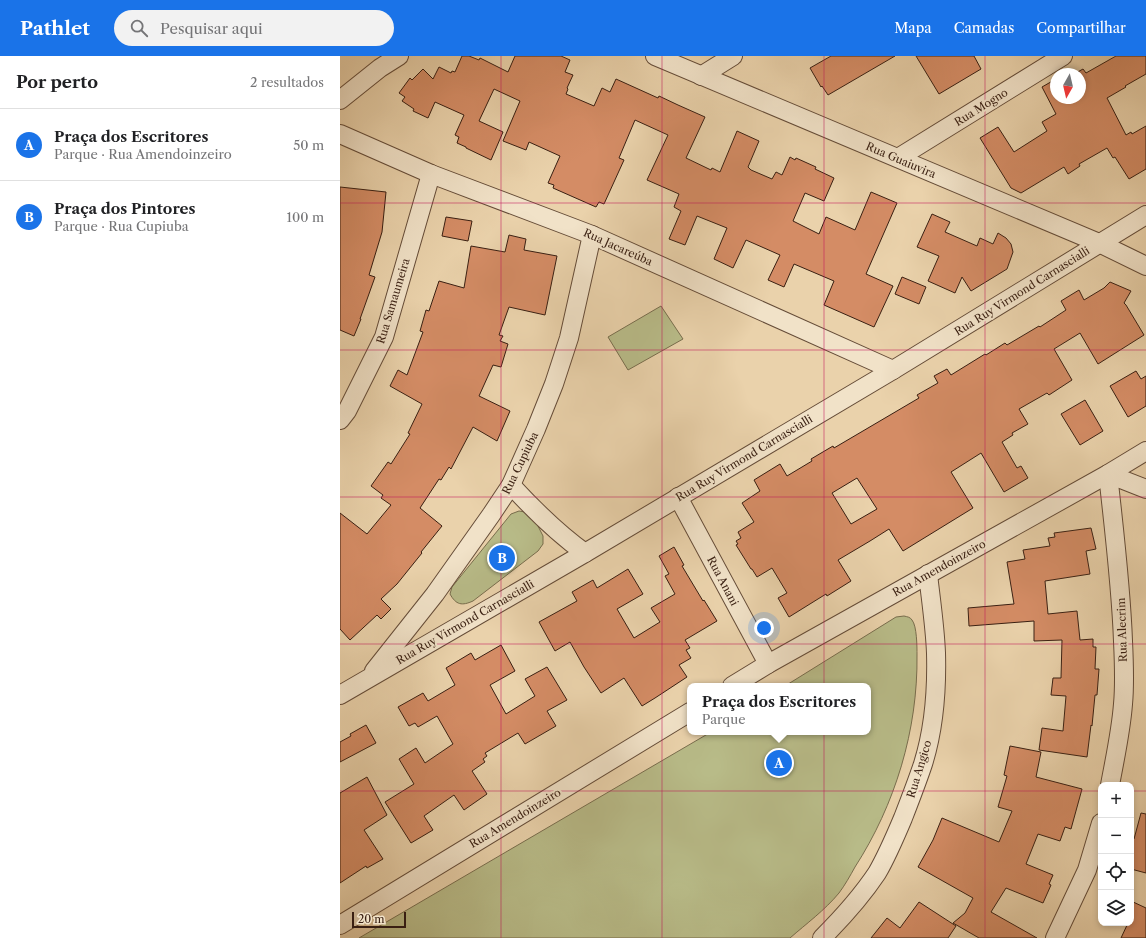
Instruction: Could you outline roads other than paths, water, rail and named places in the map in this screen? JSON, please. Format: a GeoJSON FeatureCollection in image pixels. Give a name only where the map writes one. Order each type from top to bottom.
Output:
{"type":"FeatureCollection","features":[{"type":"Feature","properties":{"kind":"street"},"geometry":{"type":"LineString","coordinates":[[340,100],[380,68],[398,56]]}},
{"type":"Feature","properties":{"kind":"street","name":"Rua Guaiuvira"},"geometry":{"type":"LineString","coordinates":[[655,56],[1099,243],[1146,266]]}},
{"type":"Feature","properties":{"kind":"street"},"geometry":{"type":"LineString","coordinates":[[701,76],[734,56]]}},
{"type":"Feature","properties":{"kind":"street","name":"Rua Mogno"},"geometry":{"type":"LineString","coordinates":[[898,158],[1063,56]]}},
{"type":"Feature","properties":{"kind":"street","name":"Rua Jacareúba"},"geometry":{"type":"LineString","coordinates":[[340,134],[430,174],[592,235],[893,370]]}},
{"type":"Feature","properties":{"kind":"street","name":"Rua Samaumeira"},"geometry":{"type":"LineString","coordinates":[[340,420],[347,411],[384,337],[430,174]]}},
{"type":"Feature","properties":{"kind":"street","name":"Rua Ruy Virmond Carnascialli"},"geometry":{"type":"LineString","coordinates":[[340,695],[584,553],[893,370],[1146,215]]}},
{"type":"Feature","properties":{"kind":"street","name":"Rua Cupiuba"},"geometry":{"type":"LineString","coordinates":[[368,679],[434,594],[491,516],[511,485],[536,429],[569,338],[592,235]]}},
{"type":"Feature","properties":{"kind":"street","name":"Rua Amendoinzeiro"},"geometry":{"type":"LineString","coordinates":[[737,683],[768,664],[1108,474],[1146,451]]}},
{"type":"Feature","properties":{"kind":"street"},"geometry":{"type":"LineString","coordinates":[[1108,474],[1146,489]]}},
{"type":"Feature","properties":{"kind":"street","name":"Rua Alecrim"},"geometry":{"type":"LineString","coordinates":[[1108,474],[1119,566],[1124,675],[1123,704],[1111,782]]}},
{"type":"Feature","properties":{"kind":"street"},"geometry":{"type":"LineString","coordinates":[[511,485],[545,521],[584,553]]}},
{"type":"Feature","properties":{"kind":"street","name":"Rua Anani"},"geometry":{"type":"LineString","coordinates":[[678,497],[768,664]]}},
{"type":"Feature","properties":{"kind":"street","name":"Rua Angico"},"geometry":{"type":"LineString","coordinates":[[822,938],[851,906],[876,873],[886,856],[915,787],[923,763],[933,721],[936,676],[935,635],[928,574]]}},
{"type":"Feature","properties":{"kind":"street","name":"Rua Amendoinzeiro"},"geometry":{"type":"LineString","coordinates":[[340,924],[687,714]]}},
{"type":"Feature","properties":{"kind":"street"},"geometry":{"type":"LineString","coordinates":[[1055,938],[1087,870],[1098,833]]}},
{"type":"Feature","properties":{"kind":"place","name":"Praça dos Pintores"},"geometry":{"type":"Point","coordinates":[502,558]}},
{"type":"Feature","properties":{"kind":"place","name":"Praça dos Escritores"},"geometry":{"type":"Point","coordinates":[779,763]}}]}
